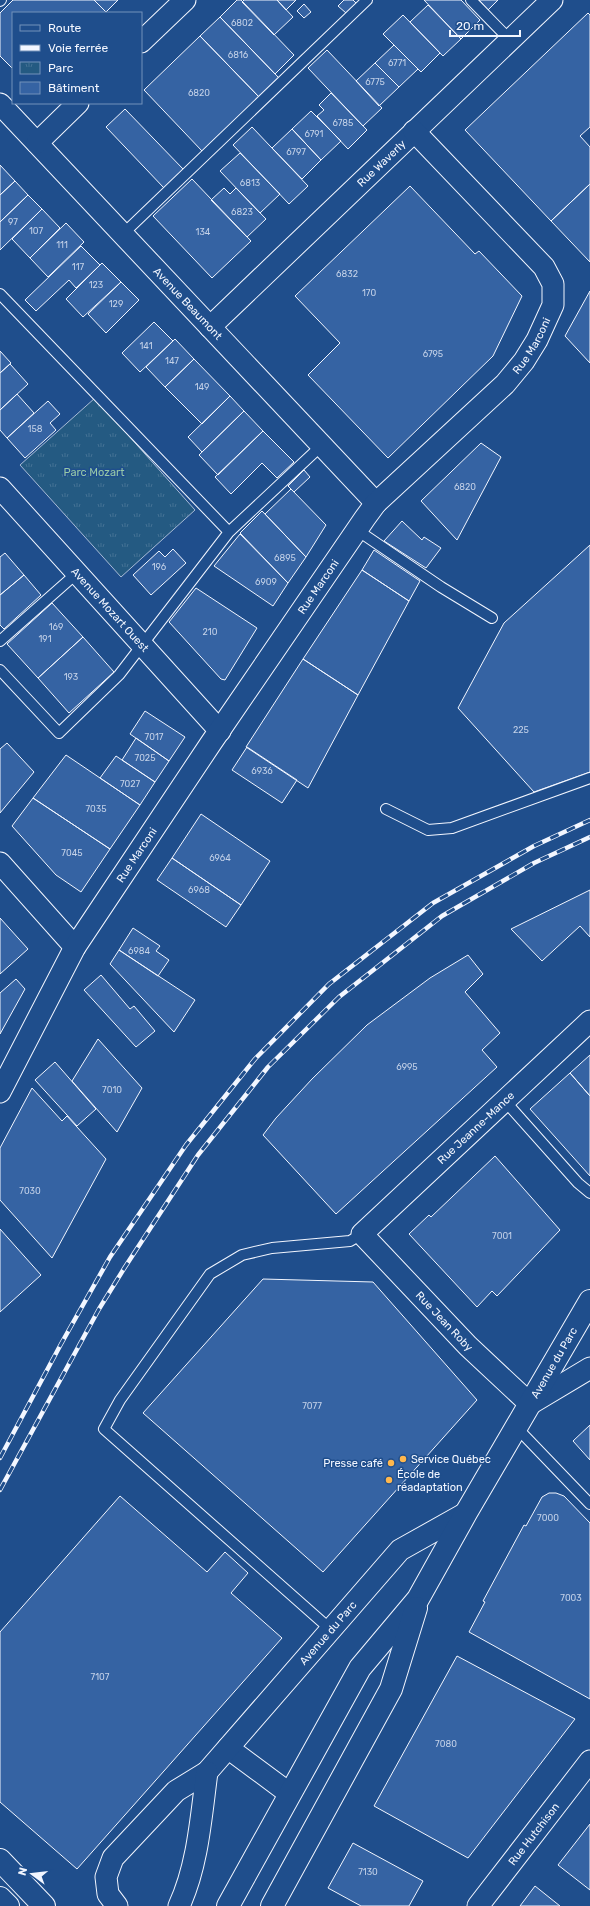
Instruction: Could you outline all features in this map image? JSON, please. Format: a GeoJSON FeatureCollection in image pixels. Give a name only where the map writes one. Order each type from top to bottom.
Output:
{"type":"FeatureCollection","features":[{"type":"Feature","properties":{"kind":"main road","name":"Avenue du Parc"},"geometry":{"type":"LineString","coordinates":[[228,1906],[360,1668],[418,1599],[466,1513],[590,1301]]}},
{"type":"Feature","properties":{"kind":"main road","name":"Avenue du Parc"},"geometry":{"type":"LineString","coordinates":[[272,1906],[392,1689],[418,1599]]}},
{"type":"Feature","properties":{"kind":"main road"},"geometry":{"type":"LineString","coordinates":[[0,1860],[44,1906]]}},
{"type":"Feature","properties":{"kind":"main road"},"geometry":{"type":"LineString","coordinates":[[0,1898],[8,1906]]}},
{"type":"Feature","properties":{"kind":"street"},"geometry":{"type":"LineString","coordinates":[[142,41],[185,0]]}},
{"type":"Feature","properties":{"kind":"street","name":"Rue Waverly"},"geometry":{"type":"LineString","coordinates":[[210,327],[552,0]]}},
{"type":"Feature","properties":{"kind":"street","name":"Avenue Beaumont"},"geometry":{"type":"LineString","coordinates":[[0,104],[376,504]]}},
{"type":"Feature","properties":{"kind":"street"},"geometry":{"type":"LineString","coordinates":[[36,143],[77,104]]}},
{"type":"Feature","properties":{"kind":"street","name":"Rue Marconi"},"geometry":{"type":"LineString","coordinates":[[0,1092],[75,947],[357,530],[376,504],[506,384],[524,361],[537,340],[553,305],[553,284],[544,267],[414,132]]}},
{"type":"Feature","properties":{"kind":"street","name":"Avenue Mozart Ouest"},"geometry":{"type":"LineString","coordinates":[[0,488],[220,731]]}},
{"type":"Feature","properties":{"kind":"street"},"geometry":{"type":"LineString","coordinates":[[0,863],[75,947]]}},
{"type":"Feature","properties":{"kind":"street","name":"Rue Jeanne-Mance"},"geometry":{"type":"LineString","coordinates":[[362,1234],[590,1021]]}},
{"type":"Feature","properties":{"kind":"street","name":"Rue Jean Roby"},"geometry":{"type":"LineString","coordinates":[[362,1234],[468,1346],[530,1404]]}},
{"type":"Feature","properties":{"kind":"street","name":"Avenue du Parc"},"geometry":{"type":"LineString","coordinates":[[530,1404],[590,1368]]}},
{"type":"Feature","properties":{"kind":"street","name":"Avenue du Parc"},"geometry":{"type":"LineString","coordinates":[[117,1906],[108,1894],[106,1877],[113,1858],[176,1791],[207,1772],[400,1550],[466,1513]]}},
{"type":"Feature","properties":{"kind":"street"},"geometry":{"type":"LineString","coordinates":[[228,1748],[290,1794]]}},
{"type":"Feature","properties":{"kind":"street","name":"Rue Hutchison"},"geometry":{"type":"LineString","coordinates":[[478,1906],[590,1761]]}},
{"type":"Feature","properties":{"kind":"street"},"geometry":{"type":"LineString","coordinates":[[179,1906],[187,1888],[199,1832],[207,1772]]}},
{"type":"Feature","properties":{"kind":"lane"},"geometry":{"type":"LineString","coordinates":[[123,234],[368,0]]}},
{"type":"Feature","properties":{"kind":"lane"},"geometry":{"type":"LineString","coordinates":[[471,0],[510,40]]}},
{"type":"Feature","properties":{"kind":"lane"},"geometry":{"type":"LineString","coordinates":[[0,294],[229,532]]}},
{"type":"Feature","properties":{"kind":"lane"},"geometry":{"type":"LineString","coordinates":[[0,670],[59,733],[120,675],[229,532],[321,446]]}},
{"type":"Feature","properties":{"kind":"lane"},"geometry":{"type":"LineString","coordinates":[[357,530],[441,587],[492,618]]}},
{"type":"Feature","properties":{"kind":"lane"},"geometry":{"type":"LineString","coordinates":[[0,640],[77,573]]}},
{"type":"Feature","properties":{"kind":"lane"},"geometry":{"type":"LineString","coordinates":[[386,809],[428,830],[452,828],[590,778]]}},
{"type":"Feature","properties":{"kind":"lane"},"geometry":{"type":"LineString","coordinates":[[505,1101],[578,1183],[590,1193]]}},
{"type":"Feature","properties":{"kind":"lane"},"geometry":{"type":"LineString","coordinates":[[330,1629],[104,1429],[120,1400],[210,1274],[242,1254],[272,1248],[350,1241],[362,1234]]}},
{"type":"Feature","properties":{"kind":"lane"},"geometry":{"type":"LineString","coordinates":[[517,1428],[590,1504]]}},
{"type":"Feature","properties":{"kind":"green space","name":"Parc Mozart"},"geometry":{"type":"Polygon","coordinates":[[[95,398],[195,510],[121,577],[20,465],[95,398]]]}},
{"type":"Feature","properties":{"kind":"building"},"geometry":{"type":"Polygon","coordinates":[[[13,0],[94,0],[106,12],[12,12],[12,68],[0,56],[0,13],[13,0]]]}},
{"type":"Feature","properties":{"kind":"building"},"geometry":{"type":"Polygon","coordinates":[[[94,0],[118,0],[106,12],[94,0]]]}},
{"type":"Feature","properties":{"kind":"building"},"geometry":{"type":"Polygon","coordinates":[[[237,0],[241,0],[294,55],[275,74],[220,17],[237,0]]]}},
{"type":"Feature","properties":{"kind":"building"},"geometry":{"type":"Polygon","coordinates":[[[244,0],[277,0],[293,17],[274,35],[242,2],[244,0]]]}},
{"type":"Feature","properties":{"kind":"building"},"geometry":{"type":"Polygon","coordinates":[[[277,0],[296,0],[286,10],[277,0]]]}},
{"type":"Feature","properties":{"kind":"building"},"geometry":{"type":"Polygon","coordinates":[[[344,0],[353,0],[356,3],[346,13],[338,6],[344,0]]]}},
{"type":"Feature","properties":{"kind":"building"},"geometry":{"type":"Polygon","coordinates":[[[424,0],[461,0],[480,20],[461,39],[424,0]]]}},
{"type":"Feature","properties":{"kind":"building"},"geometry":{"type":"Polygon","coordinates":[[[479,0],[498,0],[488,10],[479,0]]]}},
{"type":"Feature","properties":{"kind":"building"},"geometry":{"type":"Polygon","coordinates":[[[304,4],[311,12],[304,18],[297,11],[304,4]]]}},
{"type":"Feature","properties":{"kind":"building"},"geometry":{"type":"Polygon","coordinates":[[[428,5],[461,39],[443,56],[410,22],[428,5]]]}},
{"type":"Feature","properties":{"kind":"building"},"geometry":{"type":"Polygon","coordinates":[[[588,13],[590,15],[590,127],[580,136],[590,147],[590,184],[551,221],[465,130],[588,13]]]}},
{"type":"Feature","properties":{"kind":"building"},"geometry":{"type":"Polygon","coordinates":[[[403,15],[440,53],[421,72],[383,34],[403,15]]]}},
{"type":"Feature","properties":{"kind":"building"},"geometry":{"type":"Polygon","coordinates":[[[220,17],[279,78],[259,97],[200,36],[220,17]]]}},
{"type":"Feature","properties":{"kind":"building"},"geometry":{"type":"Polygon","coordinates":[[[200,36],[259,97],[202,151],[144,90],[200,36]]]}},
{"type":"Feature","properties":{"kind":"building"},"geometry":{"type":"Polygon","coordinates":[[[394,45],[418,69],[399,87],[375,63],[394,45]]]}},
{"type":"Feature","properties":{"kind":"building"},"geometry":{"type":"Polygon","coordinates":[[[327,50],[382,108],[363,126],[308,68],[327,50]]]}},
{"type":"Feature","properties":{"kind":"building"},"geometry":{"type":"Polygon","coordinates":[[[375,63],[399,87],[379,106],[356,81],[375,63]]]}},
{"type":"Feature","properties":{"kind":"building"},"geometry":{"type":"Polygon","coordinates":[[[331,93],[367,130],[348,149],[317,116],[324,110],[319,105],[331,93]]]}},
{"type":"Feature","properties":{"kind":"building"},"geometry":{"type":"Polygon","coordinates":[[[125,109],[184,170],[164,188],[106,127],[125,109]]]}},
{"type":"Feature","properties":{"kind":"building"},"geometry":{"type":"Polygon","coordinates":[[[311,111],[341,141],[321,160],[292,129],[311,111]]]}},
{"type":"Feature","properties":{"kind":"building"},"geometry":{"type":"Polygon","coordinates":[[[252,127],[308,186],[289,204],[233,145],[252,127]]]}},
{"type":"Feature","properties":{"kind":"building"},"geometry":{"type":"Polygon","coordinates":[[[292,129],[321,160],[302,179],[272,148],[292,129]]]}},
{"type":"Feature","properties":{"kind":"building"},"geometry":{"type":"Polygon","coordinates":[[[240,153],[280,194],[260,213],[220,171],[240,153]]]}},
{"type":"Feature","properties":{"kind":"building"},"geometry":{"type":"Polygon","coordinates":[[[0,165],[15,181],[0,195],[0,165]]]}},
{"type":"Feature","properties":{"kind":"building"},"geometry":{"type":"Polygon","coordinates":[[[192,179],[251,241],[212,278],[153,216],[192,179]]]}},
{"type":"Feature","properties":{"kind":"building"},"geometry":{"type":"Polygon","coordinates":[[[15,181],[28,195],[0,222],[0,195],[15,181]]]}},
{"type":"Feature","properties":{"kind":"building"},"geometry":{"type":"Polygon","coordinates":[[[590,184],[590,262],[551,221],[590,184]]]}},
{"type":"Feature","properties":{"kind":"building"},"geometry":{"type":"Polygon","coordinates":[[[410,186],[475,254],[479,251],[522,296],[493,356],[388,458],[308,375],[340,343],[295,296],[410,186]]]}},
{"type":"Feature","properties":{"kind":"building"},"geometry":{"type":"Polygon","coordinates":[[[224,188],[230,194],[236,188],[266,219],[247,237],[211,200],[224,188]]]}},
{"type":"Feature","properties":{"kind":"building"},"geometry":{"type":"Polygon","coordinates":[[[28,195],[42,209],[0,250],[0,222],[28,195]]]}},
{"type":"Feature","properties":{"kind":"building"},"geometry":{"type":"Polygon","coordinates":[[[42,209],[60,228],[30,258],[12,239],[42,209]]]}},
{"type":"Feature","properties":{"kind":"building"},"geometry":{"type":"Polygon","coordinates":[[[66,223],[84,242],[48,277],[30,258],[66,223]]]}},
{"type":"Feature","properties":{"kind":"building"},"geometry":{"type":"Polygon","coordinates":[[[81,246],[100,265],[76,288],[69,280],[36,311],[25,300],[81,246]]]}},
{"type":"Feature","properties":{"kind":"building"},"geometry":{"type":"Polygon","coordinates":[[[102,263],[121,282],[83,317],[66,299],[102,263]]]}},
{"type":"Feature","properties":{"kind":"building"},"geometry":{"type":"Polygon","coordinates":[[[121,282],[139,300],[106,333],[88,314],[121,282]]]}},
{"type":"Feature","properties":{"kind":"building"},"geometry":{"type":"Polygon","coordinates":[[[590,291],[590,363],[565,336],[590,291]]]}},
{"type":"Feature","properties":{"kind":"building"},"geometry":{"type":"Polygon","coordinates":[[[154,322],[173,341],[140,372],[122,353],[154,322]]]}},
{"type":"Feature","properties":{"kind":"building"},"geometry":{"type":"Polygon","coordinates":[[[175,339],[194,359],[165,387],[146,367],[175,339]]]}},
{"type":"Feature","properties":{"kind":"building"},"geometry":{"type":"Polygon","coordinates":[[[0,351],[11,363],[0,373],[0,351]]]}},
{"type":"Feature","properties":{"kind":"building"},"geometry":{"type":"Polygon","coordinates":[[[194,359],[230,396],[202,424],[165,387],[194,359]]]}},
{"type":"Feature","properties":{"kind":"building"},"geometry":{"type":"Polygon","coordinates":[[[10,364],[28,384],[0,410],[0,373],[10,364]]]}},
{"type":"Feature","properties":{"kind":"building"},"geometry":{"type":"Polygon","coordinates":[[[17,394],[34,413],[7,438],[0,430],[0,410],[17,394]]]}},
{"type":"Feature","properties":{"kind":"building"},"geometry":{"type":"Polygon","coordinates":[[[230,396],[244,411],[202,452],[188,437],[230,396]]]}},
{"type":"Feature","properties":{"kind":"building"},"geometry":{"type":"Polygon","coordinates":[[[48,401],[60,414],[50,423],[56,430],[25,458],[7,438],[48,401]]]}},
{"type":"Feature","properties":{"kind":"building"},"geometry":{"type":"Polygon","coordinates":[[[244,411],[263,431],[218,475],[199,455],[244,411]]]}},
{"type":"Feature","properties":{"kind":"building"},"geometry":{"type":"Polygon","coordinates":[[[263,431],[294,462],[277,478],[262,463],[231,494],[215,477],[263,431]]]}},
{"type":"Feature","properties":{"kind":"building"},"geometry":{"type":"Polygon","coordinates":[[[481,443],[501,457],[457,540],[421,501],[481,443]]]}},
{"type":"Feature","properties":{"kind":"building"},"geometry":{"type":"Polygon","coordinates":[[[304,470],[310,477],[294,492],[288,486],[304,470]]]}},
{"type":"Feature","properties":{"kind":"building"},"geometry":{"type":"Polygon","coordinates":[[[291,489],[326,525],[306,557],[265,514],[291,489]]]}},
{"type":"Feature","properties":{"kind":"building"},"geometry":{"type":"Polygon","coordinates":[[[262,511],[306,557],[288,583],[240,533],[262,511]]]}},
{"type":"Feature","properties":{"kind":"building"},"geometry":{"type":"Polygon","coordinates":[[[402,521],[422,540],[424,537],[441,548],[426,568],[384,541],[402,521]]]}},
{"type":"Feature","properties":{"kind":"building"},"geometry":{"type":"Polygon","coordinates":[[[240,534],[288,583],[273,606],[214,566],[240,534]]]}},
{"type":"Feature","properties":{"kind":"building"},"geometry":{"type":"Polygon","coordinates":[[[590,545],[590,772],[534,792],[458,708],[504,623],[590,545]]]}},
{"type":"Feature","properties":{"kind":"building"},"geometry":{"type":"Polygon","coordinates":[[[173,549],[186,563],[151,595],[133,575],[159,551],[165,557],[173,549]]]}},
{"type":"Feature","properties":{"kind":"building"},"geometry":{"type":"Polygon","coordinates":[[[374,550],[420,581],[409,601],[362,570],[374,550]]]}},
{"type":"Feature","properties":{"kind":"building"},"geometry":{"type":"Polygon","coordinates":[[[5,553],[24,575],[0,595],[0,557],[5,553]]]}},
{"type":"Feature","properties":{"kind":"building"},"geometry":{"type":"Polygon","coordinates":[[[362,570],[409,601],[358,695],[303,659],[362,570]]]}},
{"type":"Feature","properties":{"kind":"building"},"geometry":{"type":"Polygon","coordinates":[[[24,575],[41,595],[4,629],[0,625],[0,595],[24,575]]]}},
{"type":"Feature","properties":{"kind":"building"},"geometry":{"type":"Polygon","coordinates":[[[196,588],[257,628],[225,680],[221,679],[169,622],[196,588]]]}},
{"type":"Feature","properties":{"kind":"building"},"geometry":{"type":"Polygon","coordinates":[[[52,603],[83,637],[38,678],[7,644],[52,603]]]}},
{"type":"Feature","properties":{"kind":"building"},"geometry":{"type":"Polygon","coordinates":[[[83,637],[114,672],[69,713],[38,678],[83,637]]]}},
{"type":"Feature","properties":{"kind":"building"},"geometry":{"type":"Polygon","coordinates":[[[303,659],[358,695],[308,788],[246,747],[303,659]]]}},
{"type":"Feature","properties":{"kind":"building"},"geometry":{"type":"Polygon","coordinates":[[[145,711],[185,737],[169,761],[130,734],[145,711]]]}},
{"type":"Feature","properties":{"kind":"building"},"geometry":{"type":"Polygon","coordinates":[[[136,738],[169,761],[155,782],[122,760],[136,738]]]}},
{"type":"Feature","properties":{"kind":"building"},"geometry":{"type":"Polygon","coordinates":[[[7,743],[34,772],[0,813],[0,749],[7,743]]]}},
{"type":"Feature","properties":{"kind":"building"},"geometry":{"type":"Polygon","coordinates":[[[247,747],[297,780],[282,803],[232,770],[247,747]]]}},
{"type":"Feature","properties":{"kind":"building"},"geometry":{"type":"Polygon","coordinates":[[[66,755],[140,805],[110,849],[33,798],[66,755]]]}},
{"type":"Feature","properties":{"kind":"building"},"geometry":{"type":"Polygon","coordinates":[[[116,756],[155,782],[140,805],[100,778],[116,756]]]}},
{"type":"Feature","properties":{"kind":"building"},"geometry":{"type":"Polygon","coordinates":[[[33,798],[110,849],[81,892],[56,875],[12,826],[33,798]]]}},
{"type":"Feature","properties":{"kind":"building"},"geometry":{"type":"Polygon","coordinates":[[[201,814],[270,861],[241,905],[172,858],[201,814]]]}},
{"type":"Feature","properties":{"kind":"building"},"geometry":{"type":"Polygon","coordinates":[[[172,858],[241,905],[226,927],[157,880],[172,858]]]}},
{"type":"Feature","properties":{"kind":"building"},"geometry":{"type":"Polygon","coordinates":[[[590,890],[590,937],[580,926],[542,961],[511,929],[590,890]]]}},
{"type":"Feature","properties":{"kind":"building"},"geometry":{"type":"Polygon","coordinates":[[[0,918],[28,949],[0,974],[0,918]]]}},
{"type":"Feature","properties":{"kind":"building"},"geometry":{"type":"Polygon","coordinates":[[[133,928],[160,946],[156,951],[169,960],[158,976],[119,950],[133,928]]]}},
{"type":"Feature","properties":{"kind":"building"},"geometry":{"type":"Polygon","coordinates":[[[119,950],[195,1000],[174,1032],[110,964],[119,950]]]}},
{"type":"Feature","properties":{"kind":"building"},"geometry":{"type":"Polygon","coordinates":[[[468,955],[483,974],[465,992],[500,1033],[482,1050],[497,1067],[336,1214],[263,1135],[276,1118],[312,1079],[367,1025],[430,978],[468,955]]]}},
{"type":"Feature","properties":{"kind":"building"},"geometry":{"type":"Polygon","coordinates":[[[101,975],[130,1009],[134,1006],[155,1031],[136,1047],[84,990],[101,975]]]}},
{"type":"Feature","properties":{"kind":"building"},"geometry":{"type":"Polygon","coordinates":[[[16,979],[25,989],[0,1034],[0,993],[16,979]]]}},
{"type":"Feature","properties":{"kind":"building"},"geometry":{"type":"Polygon","coordinates":[[[98,1039],[142,1088],[117,1132],[72,1081],[98,1039]]]}},
{"type":"Feature","properties":{"kind":"building"},"geometry":{"type":"Polygon","coordinates":[[[590,1055],[590,1096],[570,1073],[590,1055]]]}},
{"type":"Feature","properties":{"kind":"building"},"geometry":{"type":"Polygon","coordinates":[[[55,1062],[96,1109],[77,1126],[35,1080],[55,1062]]]}},
{"type":"Feature","properties":{"kind":"building"},"geometry":{"type":"Polygon","coordinates":[[[570,1073],[590,1096],[590,1176],[530,1109],[570,1073]]]}},
{"type":"Feature","properties":{"kind":"building"},"geometry":{"type":"Polygon","coordinates":[[[32,1088],[62,1121],[67,1116],[106,1159],[52,1258],[0,1200],[0,1148],[32,1088]]]}},
{"type":"Feature","properties":{"kind":"building"},"geometry":{"type":"Polygon","coordinates":[[[495,1156],[560,1230],[497,1296],[492,1291],[477,1307],[409,1234],[429,1215],[431,1217],[495,1156]]]}},
{"type":"Feature","properties":{"kind":"building"},"geometry":{"type":"Polygon","coordinates":[[[0,1229],[41,1275],[0,1312],[0,1229]]]}},
{"type":"Feature","properties":{"kind":"building"},"geometry":{"type":"Polygon","coordinates":[[[263,1279],[373,1282],[477,1400],[323,1572],[143,1413],[263,1279]]]}},
{"type":"Feature","properties":{"kind":"building"},"geometry":{"type":"Polygon","coordinates":[[[590,1425],[590,1460],[573,1441],[590,1425]]]}},
{"type":"Feature","properties":{"kind":"building"},"geometry":{"type":"Polygon","coordinates":[[[549,1493],[556,1493],[564,1496],[590,1523],[590,1699],[469,1632],[485,1602],[483,1601],[524,1525],[526,1526],[542,1497],[549,1493]]]}},
{"type":"Feature","properties":{"kind":"building"},"geometry":{"type":"Polygon","coordinates":[[[120,1496],[207,1572],[225,1552],[248,1573],[231,1593],[282,1638],[77,1869],[0,1802],[0,1632],[120,1496]]]}},
{"type":"Feature","properties":{"kind":"building"},"geometry":{"type":"Polygon","coordinates":[[[457,1656],[575,1719],[468,1858],[374,1806],[457,1656]]]}},
{"type":"Feature","properties":{"kind":"building"},"geometry":{"type":"Polygon","coordinates":[[[590,1824],[590,1890],[558,1865],[590,1824]]]}},
{"type":"Feature","properties":{"kind":"building"},"geometry":{"type":"Polygon","coordinates":[[[353,1843],[423,1881],[409,1906],[361,1906],[328,1888],[353,1843]]]}},
{"type":"Feature","properties":{"kind":"building"},"geometry":{"type":"Polygon","coordinates":[[[535,1886],[560,1906],[520,1906],[535,1886]]]}},
{"type":"Feature","properties":{"kind":"railway"},"geometry":{"type":"LineString","coordinates":[[0,1458],[61,1344],[110,1257],[186,1145],[255,1059],[329,984],[433,903],[534,846],[590,820]]}},
{"type":"Feature","properties":{"kind":"railway"},"geometry":{"type":"LineString","coordinates":[[0,1490],[99,1309],[125,1267],[198,1155],[268,1067],[339,997],[442,916],[534,863],[590,837]]}},
{"type":"Feature","properties":{"kind":"place","name":"Service Québec"},"geometry":{"type":"Point","coordinates":[403,1459]}},
{"type":"Feature","properties":{"kind":"place","name":"Presse café"},"geometry":{"type":"Point","coordinates":[391,1463]}},
{"type":"Feature","properties":{"kind":"place","name":"École de réadaptation"},"geometry":{"type":"Point","coordinates":[389,1480]}}]}
